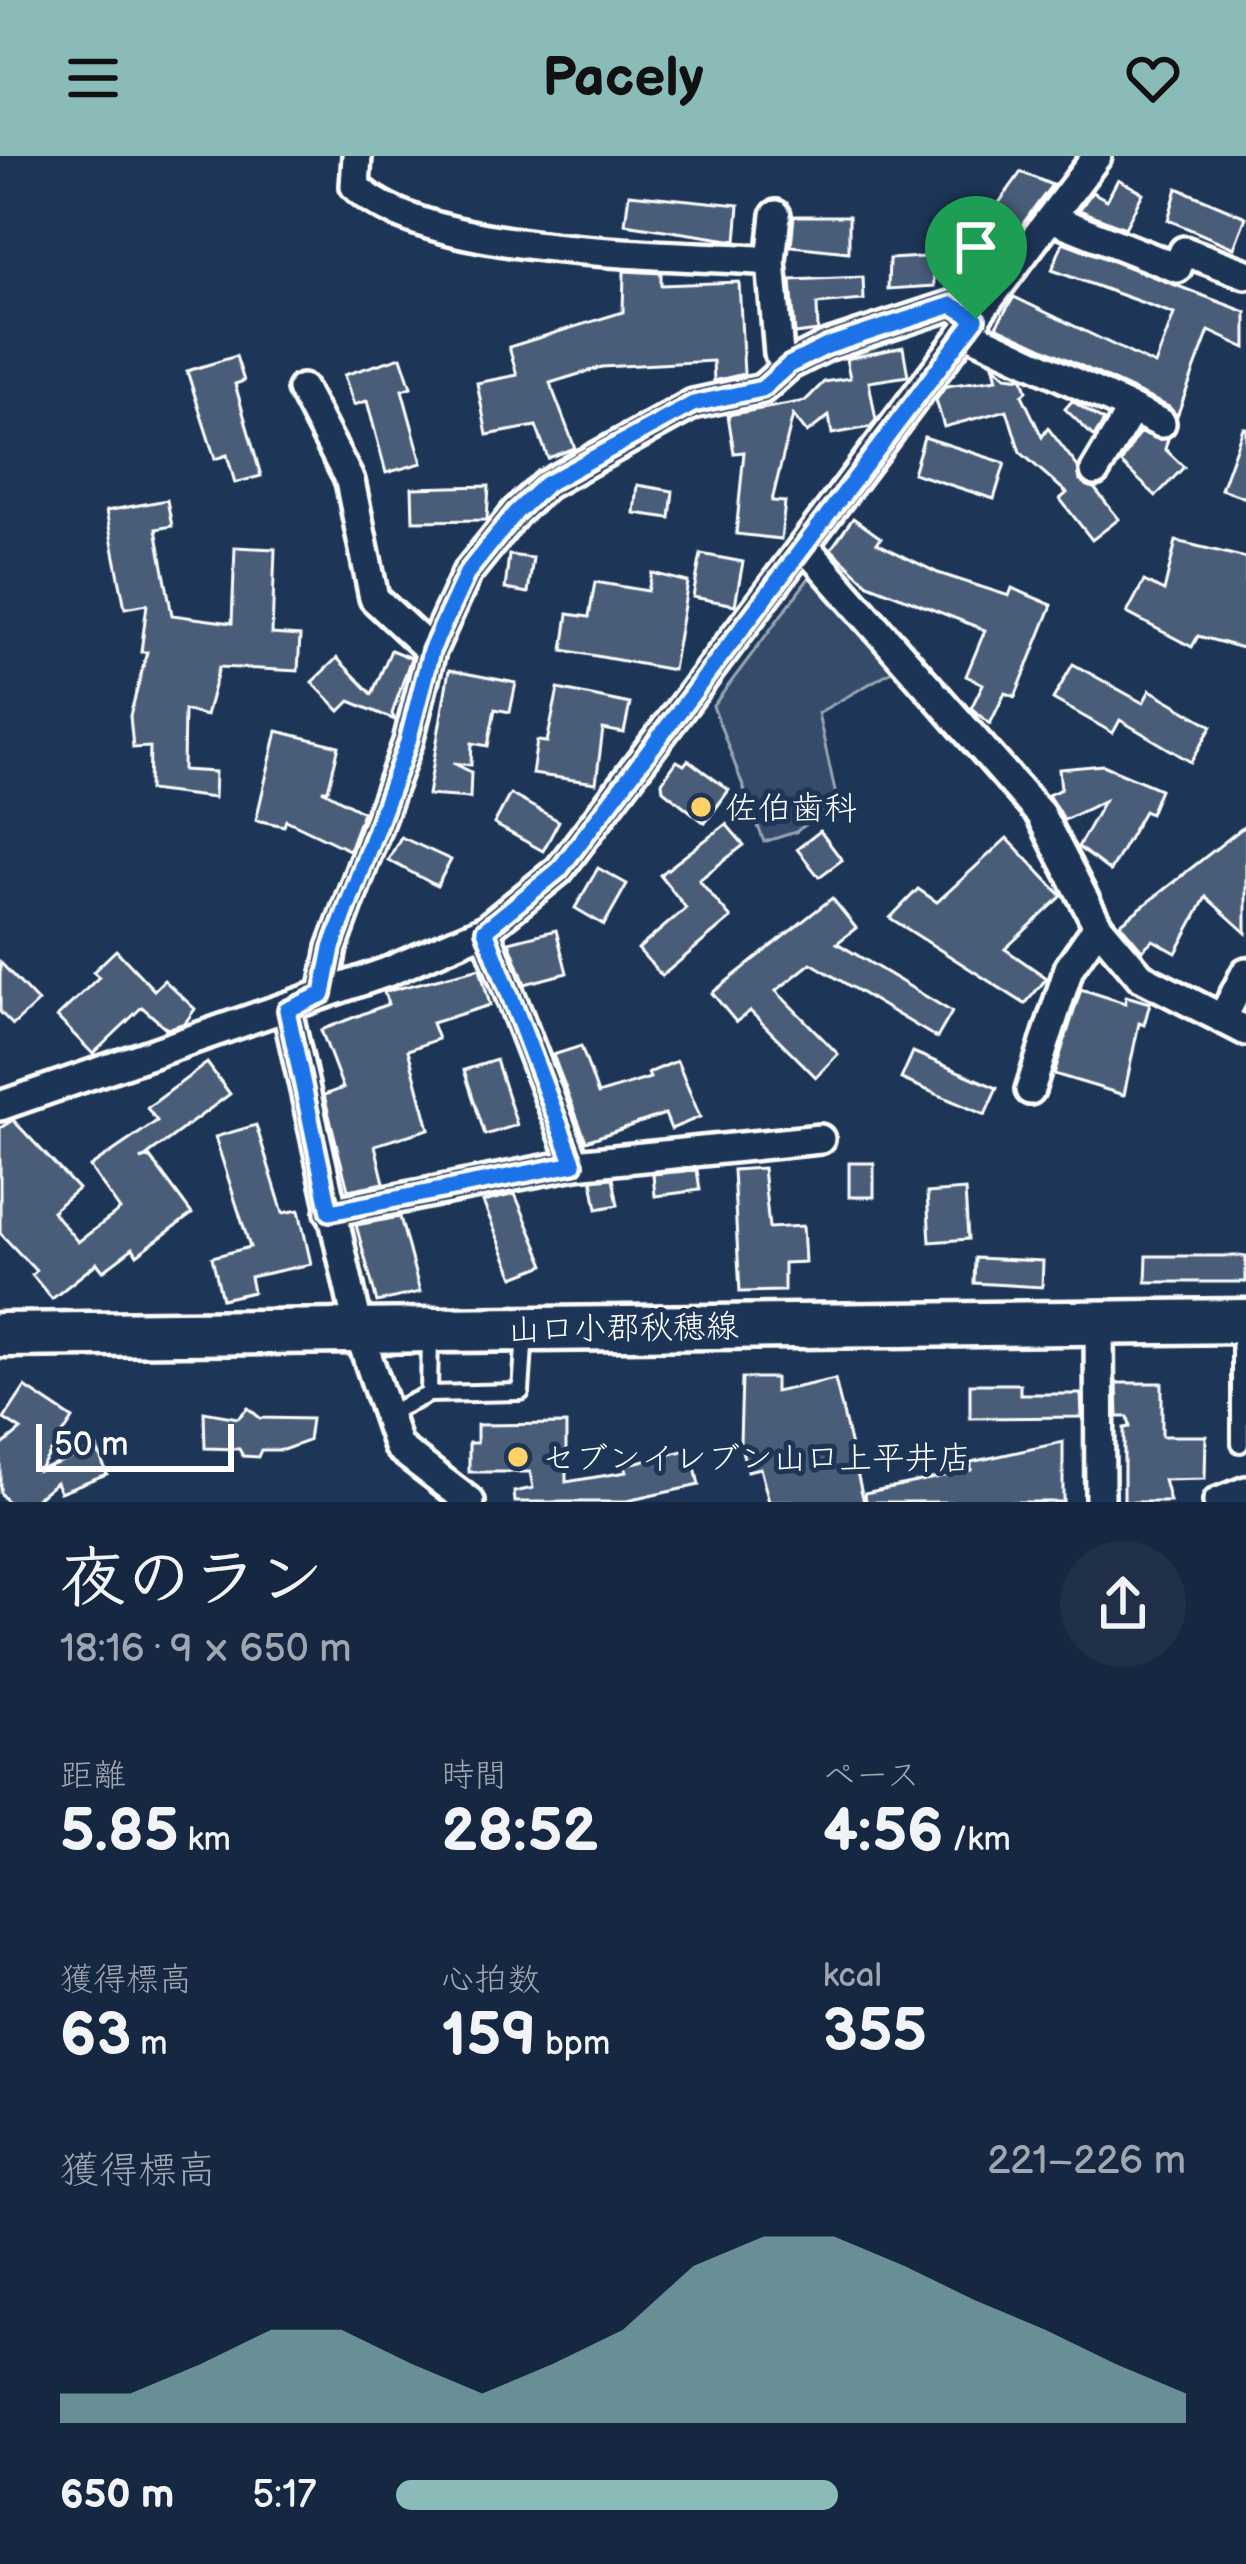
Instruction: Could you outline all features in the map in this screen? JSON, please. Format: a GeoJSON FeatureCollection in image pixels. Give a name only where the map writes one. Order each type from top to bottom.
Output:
{"type":"FeatureCollection","features":[{"type":"Feature","properties":{"kind":"main road","name":"山口小郡秋穂線"},"geometry":{"type":"LineString","coordinates":[[0,1335],[360,1335],[430,1329],[1243,1321]]}},
{"type":"Feature","properties":{"kind":"street"},"geometry":{"type":"LineString","coordinates":[[357,156],[355,186],[377,208],[536,248],[771,261]]}},
{"type":"Feature","properties":{"kind":"street"},"geometry":{"type":"LineString","coordinates":[[0,1106],[287,1010],[485,930],[559,870],[1097,156]]}},
{"type":"Feature","properties":{"kind":"street"},"geometry":{"type":"LineString","coordinates":[[776,215],[771,261],[779,354],[789,365]]}},
{"type":"Feature","properties":{"kind":"street"},"geometry":{"type":"LineString","coordinates":[[1051,218],[1177,268],[1184,250],[1246,274]]}},
{"type":"Feature","properties":{"kind":"street"},"geometry":{"type":"LineString","coordinates":[[323,994],[332,948],[408,742],[431,651],[467,573],[516,512],[546,484],[693,404],[762,389],[789,365],[827,346],[952,305],[972,325],[1162,423]]}},
{"type":"Feature","properties":{"kind":"street"},"geometry":{"type":"LineString","coordinates":[[302,389],[350,481],[374,598],[431,651]]}},
{"type":"Feature","properties":{"kind":"street"},"geometry":{"type":"LineString","coordinates":[[1095,471],[1132,409]]}},
{"type":"Feature","properties":{"kind":"street"},"geometry":{"type":"LineString","coordinates":[[806,548],[1040,814],[1098,926],[1141,977],[1234,1025],[1246,972]]}},
{"type":"Feature","properties":{"kind":"street"},"geometry":{"type":"LineString","coordinates":[[1030,1090],[1069,968],[1098,926]]}},
{"type":"Feature","properties":{"kind":"street"},"geometry":{"type":"LineString","coordinates":[[485,930],[574,1164]]}},
{"type":"Feature","properties":{"kind":"street"},"geometry":{"type":"LineString","coordinates":[[287,1010],[360,1335],[398,1447],[470,1502]]}},
{"type":"Feature","properties":{"kind":"street"},"geometry":{"type":"LineString","coordinates":[[330,1212],[574,1164],[820,1139]]}},
{"type":"Feature","properties":{"kind":"street"},"geometry":{"type":"LineString","coordinates":[[1099,1321],[1100,1502]]}},
{"type":"Feature","properties":{"kind":"street"},"geometry":{"type":"LineString","coordinates":[[1218,1502],[1246,1491]]}},
{"type":"Feature","properties":{"kind":"lane"},"geometry":{"type":"LineString","coordinates":[[1240,1444],[1243,1321]]}},
{"type":"Feature","properties":{"kind":"lane"},"geometry":{"type":"LineString","coordinates":[[387,1414],[429,1394],[521,1392],[525,1328]]}},
{"type":"Feature","properties":{"kind":"lane"},"geometry":{"type":"LineString","coordinates":[[429,1394],[430,1329]]}},
{"type":"Feature","properties":{"kind":"shaded area"},"geometry":{"type":"Polygon","coordinates":[[[815,570],[899,667],[818,713],[837,800],[796,832],[764,842],[713,706],[815,570]]]}},
{"type":"Feature","properties":{"kind":"building"},"geometry":{"type":"Polygon","coordinates":[[[1021,172],[1052,185],[1003,250],[979,231],[1021,172]]]}},
{"type":"Feature","properties":{"kind":"building"},"geometry":{"type":"Polygon","coordinates":[[[1118,179],[1143,193],[1125,228],[1079,210],[1092,192],[1107,200],[1118,179]]]}},
{"type":"Feature","properties":{"kind":"building"},"geometry":{"type":"Polygon","coordinates":[[[1177,188],[1246,217],[1234,248],[1168,220],[1177,188]]]}},
{"type":"Feature","properties":{"kind":"building"},"geometry":{"type":"Polygon","coordinates":[[[629,194],[739,205],[736,241],[625,224],[629,194]]]}},
{"type":"Feature","properties":{"kind":"building"},"geometry":{"type":"Polygon","coordinates":[[[794,216],[849,216],[849,252],[791,246],[794,216]]]}},
{"type":"Feature","properties":{"kind":"building"},"geometry":{"type":"Polygon","coordinates":[[[1063,242],[1246,312],[1246,348],[1209,331],[1177,416],[1169,407],[996,326],[1014,297],[1155,365],[1174,314],[1052,270],[1063,242]]]}},
{"type":"Feature","properties":{"kind":"building"},"geometry":{"type":"Polygon","coordinates":[[[889,259],[933,260],[934,286],[888,289],[889,259]]]}},
{"type":"Feature","properties":{"kind":"building"},"geometry":{"type":"Polygon","coordinates":[[[624,271],[661,273],[661,285],[739,282],[744,374],[714,381],[713,361],[602,367],[550,383],[575,448],[548,458],[536,426],[487,435],[477,383],[517,375],[509,347],[623,312],[624,271]]]}},
{"type":"Feature","properties":{"kind":"building"},"geometry":{"type":"Polygon","coordinates":[[[863,277],[864,300],[817,304],[818,331],[795,334],[791,280],[863,277]]]}},
{"type":"Feature","properties":{"kind":"building"},"geometry":{"type":"Polygon","coordinates":[[[903,347],[908,376],[869,382],[876,420],[870,427],[832,434],[829,416],[807,433],[793,415],[772,501],[785,502],[781,539],[736,534],[744,452],[734,453],[728,415],[805,401],[824,382],[850,378],[846,359],[903,347]]]}},
{"type":"Feature","properties":{"kind":"building"},"geometry":{"type":"Polygon","coordinates":[[[236,356],[244,381],[235,384],[261,476],[235,483],[227,455],[215,459],[187,371],[236,356]]]}},
{"type":"Feature","properties":{"kind":"building"},"geometry":{"type":"Polygon","coordinates":[[[401,357],[411,387],[402,390],[422,463],[386,473],[367,401],[354,405],[344,375],[401,357]]]}},
{"type":"Feature","properties":{"kind":"building"},"geometry":{"type":"Polygon","coordinates":[[[993,364],[1006,376],[1023,378],[1027,391],[1022,395],[1042,437],[1048,428],[1078,467],[1080,481],[1095,489],[1119,519],[1092,540],[1060,499],[1067,493],[1020,452],[1007,410],[944,427],[936,400],[946,386],[997,379],[993,364]]]}},
{"type":"Feature","properties":{"kind":"building"},"geometry":{"type":"Polygon","coordinates":[[[1072,401],[1104,421],[1094,437],[1065,409],[1072,401]]]}},
{"type":"Feature","properties":{"kind":"building"},"geometry":{"type":"Polygon","coordinates":[[[1246,428],[1246,498],[1221,489],[1246,428]]]}},
{"type":"Feature","properties":{"kind":"building"},"geometry":{"type":"Polygon","coordinates":[[[1139,433],[1168,439],[1165,449],[1184,467],[1156,496],[1121,463],[1139,433]]]}},
{"type":"Feature","properties":{"kind":"building"},"geometry":{"type":"Polygon","coordinates":[[[924,437],[1005,463],[994,499],[913,473],[924,437]]]}},
{"type":"Feature","properties":{"kind":"building"},"geometry":{"type":"Polygon","coordinates":[[[637,485],[673,491],[670,518],[634,513],[637,485]]]}},
{"type":"Feature","properties":{"kind":"building"},"geometry":{"type":"Polygon","coordinates":[[[489,486],[487,520],[413,521],[412,488],[489,486]]]}},
{"type":"Feature","properties":{"kind":"building"},"geometry":{"type":"Polygon","coordinates":[[[167,500],[172,526],[156,529],[172,615],[232,623],[235,547],[275,549],[272,634],[300,636],[298,671],[219,667],[206,716],[184,710],[183,770],[215,772],[214,798],[149,790],[150,747],[133,748],[130,716],[147,652],[141,652],[147,604],[125,608],[106,511],[167,500]]]}},
{"type":"Feature","properties":{"kind":"building"},"geometry":{"type":"Polygon","coordinates":[[[853,518],[881,538],[877,543],[938,573],[1009,596],[1012,588],[1052,605],[1015,697],[1005,693],[990,724],[971,708],[983,684],[966,676],[985,630],[868,584],[831,549],[853,518]]]}},
{"type":"Feature","properties":{"kind":"building"},"geometry":{"type":"Polygon","coordinates":[[[1176,541],[1246,558],[1246,649],[1198,636],[1192,647],[1127,613],[1144,581],[1164,591],[1176,541]]]}},
{"type":"Feature","properties":{"kind":"building"},"geometry":{"type":"Polygon","coordinates":[[[701,554],[743,562],[735,605],[693,597],[701,554]]]}},
{"type":"Feature","properties":{"kind":"building"},"geometry":{"type":"Polygon","coordinates":[[[509,555],[533,558],[528,593],[505,589],[509,555]]]}},
{"type":"Feature","properties":{"kind":"building"},"geometry":{"type":"Polygon","coordinates":[[[652,573],[688,582],[673,670],[563,650],[568,614],[589,617],[595,582],[648,591],[652,573]]]}},
{"type":"Feature","properties":{"kind":"building"},"geometry":{"type":"Polygon","coordinates":[[[391,650],[411,658],[392,714],[395,720],[350,701],[340,711],[312,682],[337,658],[372,694],[391,650]]]}},
{"type":"Feature","properties":{"kind":"building"},"geometry":{"type":"Polygon","coordinates":[[[1073,664],[1143,703],[1150,690],[1212,726],[1191,762],[1120,720],[1113,733],[1053,699],[1073,664]]]}},
{"type":"Feature","properties":{"kind":"building"},"geometry":{"type":"Polygon","coordinates":[[[449,670],[516,683],[510,712],[495,709],[488,746],[472,743],[471,765],[453,763],[471,772],[470,798],[428,795],[449,670]]]}},
{"type":"Feature","properties":{"kind":"building"},"geometry":{"type":"Polygon","coordinates":[[[558,689],[630,704],[624,733],[603,729],[596,783],[532,774],[537,741],[547,742],[558,689]]]}},
{"type":"Feature","properties":{"kind":"building"},"geometry":{"type":"Polygon","coordinates":[[[277,731],[339,746],[328,790],[322,790],[363,812],[349,850],[286,820],[284,826],[256,820],[277,731]]]}},
{"type":"Feature","properties":{"kind":"building","name":"佐伯歯科"},"geometry":{"type":"Polygon","coordinates":[[[688,760],[729,790],[705,823],[663,790],[662,782],[677,761],[684,765],[688,760]]]}},
{"type":"Feature","properties":{"kind":"building"},"geometry":{"type":"Polygon","coordinates":[[[1103,765],[1160,789],[1150,814],[1144,811],[1110,871],[1078,847],[1104,801],[1064,820],[1048,795],[1061,789],[1059,769],[1103,765]]]}},
{"type":"Feature","properties":{"kind":"building"},"geometry":{"type":"Polygon","coordinates":[[[510,794],[559,821],[543,851],[494,824],[510,794]]]}},
{"type":"Feature","properties":{"kind":"building"},"geometry":{"type":"Polygon","coordinates":[[[726,824],[744,845],[699,880],[731,918],[662,976],[638,949],[686,908],[660,875],[726,824]]]}},
{"type":"Feature","properties":{"kind":"building"},"geometry":{"type":"Polygon","coordinates":[[[1246,825],[1246,933],[1206,897],[1176,953],[1153,940],[1142,950],[1120,924],[1246,825]]]}},
{"type":"Feature","properties":{"kind":"building"},"geometry":{"type":"Polygon","coordinates":[[[820,831],[842,860],[819,877],[797,849],[820,831]]]}},
{"type":"Feature","properties":{"kind":"building"},"geometry":{"type":"Polygon","coordinates":[[[401,837],[451,860],[437,886],[388,860],[401,837]]]}},
{"type":"Feature","properties":{"kind":"building"},"geometry":{"type":"Polygon","coordinates":[[[1007,838],[1062,896],[1005,949],[1047,978],[1025,1004],[890,918],[918,889],[937,902],[1007,838]]]}},
{"type":"Feature","properties":{"kind":"building"},"geometry":{"type":"Polygon","coordinates":[[[598,868],[627,884],[604,925],[575,908],[598,868]]]}},
{"type":"Feature","properties":{"kind":"building"},"geometry":{"type":"Polygon","coordinates":[[[832,898],[856,928],[837,943],[952,1012],[937,1038],[811,963],[776,991],[838,1054],[816,1077],[750,1011],[736,1022],[712,993],[832,898]]]}},
{"type":"Feature","properties":{"kind":"building"},"geometry":{"type":"Polygon","coordinates":[[[556,930],[567,973],[525,984],[509,942],[556,930]]]}},
{"type":"Feature","properties":{"kind":"building"},"geometry":{"type":"Polygon","coordinates":[[[116,950],[154,990],[164,980],[195,1009],[185,1023],[167,1029],[142,1007],[93,1054],[57,1017],[99,977],[93,972],[116,950]]]}},
{"type":"Feature","properties":{"kind":"building"},"geometry":{"type":"Polygon","coordinates":[[[0,962],[38,1002],[13,1025],[0,1012],[0,962]]]}},
{"type":"Feature","properties":{"kind":"building"},"geometry":{"type":"Polygon","coordinates":[[[480,968],[490,1005],[432,1023],[438,1039],[408,1050],[429,1129],[375,1145],[384,1183],[348,1190],[324,1095],[343,1088],[321,1030],[388,1004],[384,992],[480,968]]]}},
{"type":"Feature","properties":{"kind":"building"},"geometry":{"type":"Polygon","coordinates":[[[1081,989],[1125,1003],[1126,996],[1150,1003],[1144,1025],[1139,1023],[1124,1095],[1054,1074],[1081,989]]]}},
{"type":"Feature","properties":{"kind":"building"},"geometry":{"type":"Polygon","coordinates":[[[581,1046],[598,1094],[650,1078],[648,1073],[677,1061],[700,1117],[671,1129],[665,1114],[586,1141],[553,1055],[581,1046]]]}},
{"type":"Feature","properties":{"kind":"building"},"geometry":{"type":"Polygon","coordinates":[[[913,1052],[997,1088],[985,1115],[901,1079],[913,1052]]]}},
{"type":"Feature","properties":{"kind":"building"},"geometry":{"type":"Polygon","coordinates":[[[496,1060],[517,1125],[485,1135],[464,1070],[496,1060]]]}},
{"type":"Feature","properties":{"kind":"building"},"geometry":{"type":"Polygon","coordinates":[[[207,1063],[230,1094],[141,1160],[150,1157],[192,1214],[137,1255],[133,1248],[103,1271],[97,1263],[52,1299],[32,1275],[36,1271],[0,1233],[0,1128],[13,1120],[78,1189],[52,1211],[78,1242],[120,1210],[90,1167],[157,1121],[147,1108],[207,1063]]]}},
{"type":"Feature","properties":{"kind":"building"},"geometry":{"type":"Polygon","coordinates":[[[256,1125],[283,1213],[299,1210],[311,1264],[250,1277],[253,1292],[222,1299],[212,1257],[250,1247],[215,1137],[256,1125]]]}},
{"type":"Feature","properties":{"kind":"building"},"geometry":{"type":"Polygon","coordinates":[[[849,1163],[874,1163],[874,1197],[849,1197],[849,1163]]]}},
{"type":"Feature","properties":{"kind":"building"},"geometry":{"type":"Polygon","coordinates":[[[763,1168],[769,1228],[803,1226],[805,1262],[784,1263],[784,1291],[740,1292],[733,1170],[763,1168]]]}},
{"type":"Feature","properties":{"kind":"building"},"geometry":{"type":"Polygon","coordinates":[[[697,1170],[700,1190],[655,1196],[653,1174],[697,1170]]]}},
{"type":"Feature","properties":{"kind":"building"},"geometry":{"type":"Polygon","coordinates":[[[613,1178],[618,1205],[597,1209],[592,1180],[613,1178]]]}},
{"type":"Feature","properties":{"kind":"building"},"geometry":{"type":"Polygon","coordinates":[[[965,1190],[968,1239],[930,1242],[927,1193],[965,1190]]]}},
{"type":"Feature","properties":{"kind":"building"},"geometry":{"type":"Polygon","coordinates":[[[515,1194],[545,1265],[514,1277],[483,1202],[515,1194]]]}},
{"type":"Feature","properties":{"kind":"building"},"geometry":{"type":"Polygon","coordinates":[[[400,1217],[420,1292],[377,1302],[356,1225],[400,1217]]]}},
{"type":"Feature","properties":{"kind":"building"},"geometry":{"type":"Polygon","coordinates":[[[1147,1256],[1246,1256],[1246,1282],[1146,1282],[1147,1256]]]}},
{"type":"Feature","properties":{"kind":"building"},"geometry":{"type":"Polygon","coordinates":[[[975,1258],[1043,1261],[1042,1287],[974,1283],[975,1258]]]}},
{"type":"Feature","properties":{"kind":"building"},"geometry":{"type":"Polygon","coordinates":[[[742,1378],[775,1378],[775,1392],[835,1379],[864,1502],[769,1502],[760,1468],[747,1471],[740,1442],[742,1378]]]}},
{"type":"Feature","properties":{"kind":"building"},"geometry":{"type":"Polygon","coordinates":[[[1117,1383],[1162,1383],[1162,1436],[1206,1436],[1205,1479],[1164,1480],[1170,1502],[1124,1502],[1124,1428],[1130,1427],[1128,1417],[1118,1417],[1117,1383]]]}},
{"type":"Feature","properties":{"kind":"building"},"geometry":{"type":"Polygon","coordinates":[[[970,1384],[1020,1384],[1020,1394],[1081,1394],[1082,1417],[970,1418],[970,1384]]]}},
{"type":"Feature","properties":{"kind":"building"},"geometry":{"type":"Polygon","coordinates":[[[25,1387],[73,1419],[39,1470],[97,1448],[107,1474],[60,1492],[56,1482],[32,1502],[7,1502],[0,1493],[0,1447],[21,1430],[4,1419],[25,1387]]]}},
{"type":"Feature","properties":{"kind":"building"},"geometry":{"type":"Polygon","coordinates":[[[248,1408],[260,1418],[311,1419],[308,1441],[283,1450],[261,1450],[258,1457],[243,1456],[239,1449],[205,1448],[204,1412],[238,1418],[248,1408]]]}},
{"type":"Feature","properties":{"kind":"building"},"geometry":{"type":"Polygon","coordinates":[[[566,1424],[566,1482],[626,1472],[624,1465],[691,1449],[699,1485],[622,1502],[515,1502],[514,1492],[533,1488],[530,1472],[469,1472],[469,1443],[477,1443],[477,1425],[566,1424]]]}},
{"type":"Feature","properties":{"kind":"building"},"geometry":{"type":"Polygon","coordinates":[[[1063,1442],[1063,1502],[866,1502],[865,1493],[971,1470],[971,1462],[1063,1442]]]}},
{"type":"Feature","properties":{"kind":"place","name":"佐伯歯科"},"geometry":{"type":"Point","coordinates":[701,807]}},
{"type":"Feature","properties":{"kind":"place","name":"セブンイレブン山口上平井店"},"geometry":{"type":"Point","coordinates":[518,1457]}},
{"type":"Feature","properties":{"kind":"route"},"geometry":{"type":"LineString","coordinates":[[952,305],[976,319],[559,870],[485,930],[574,1164],[330,1212],[287,1010],[323,994],[332,948],[408,742],[431,651],[467,573],[516,512],[546,484],[693,404],[762,389],[789,365],[827,346],[952,305]]}}]}
